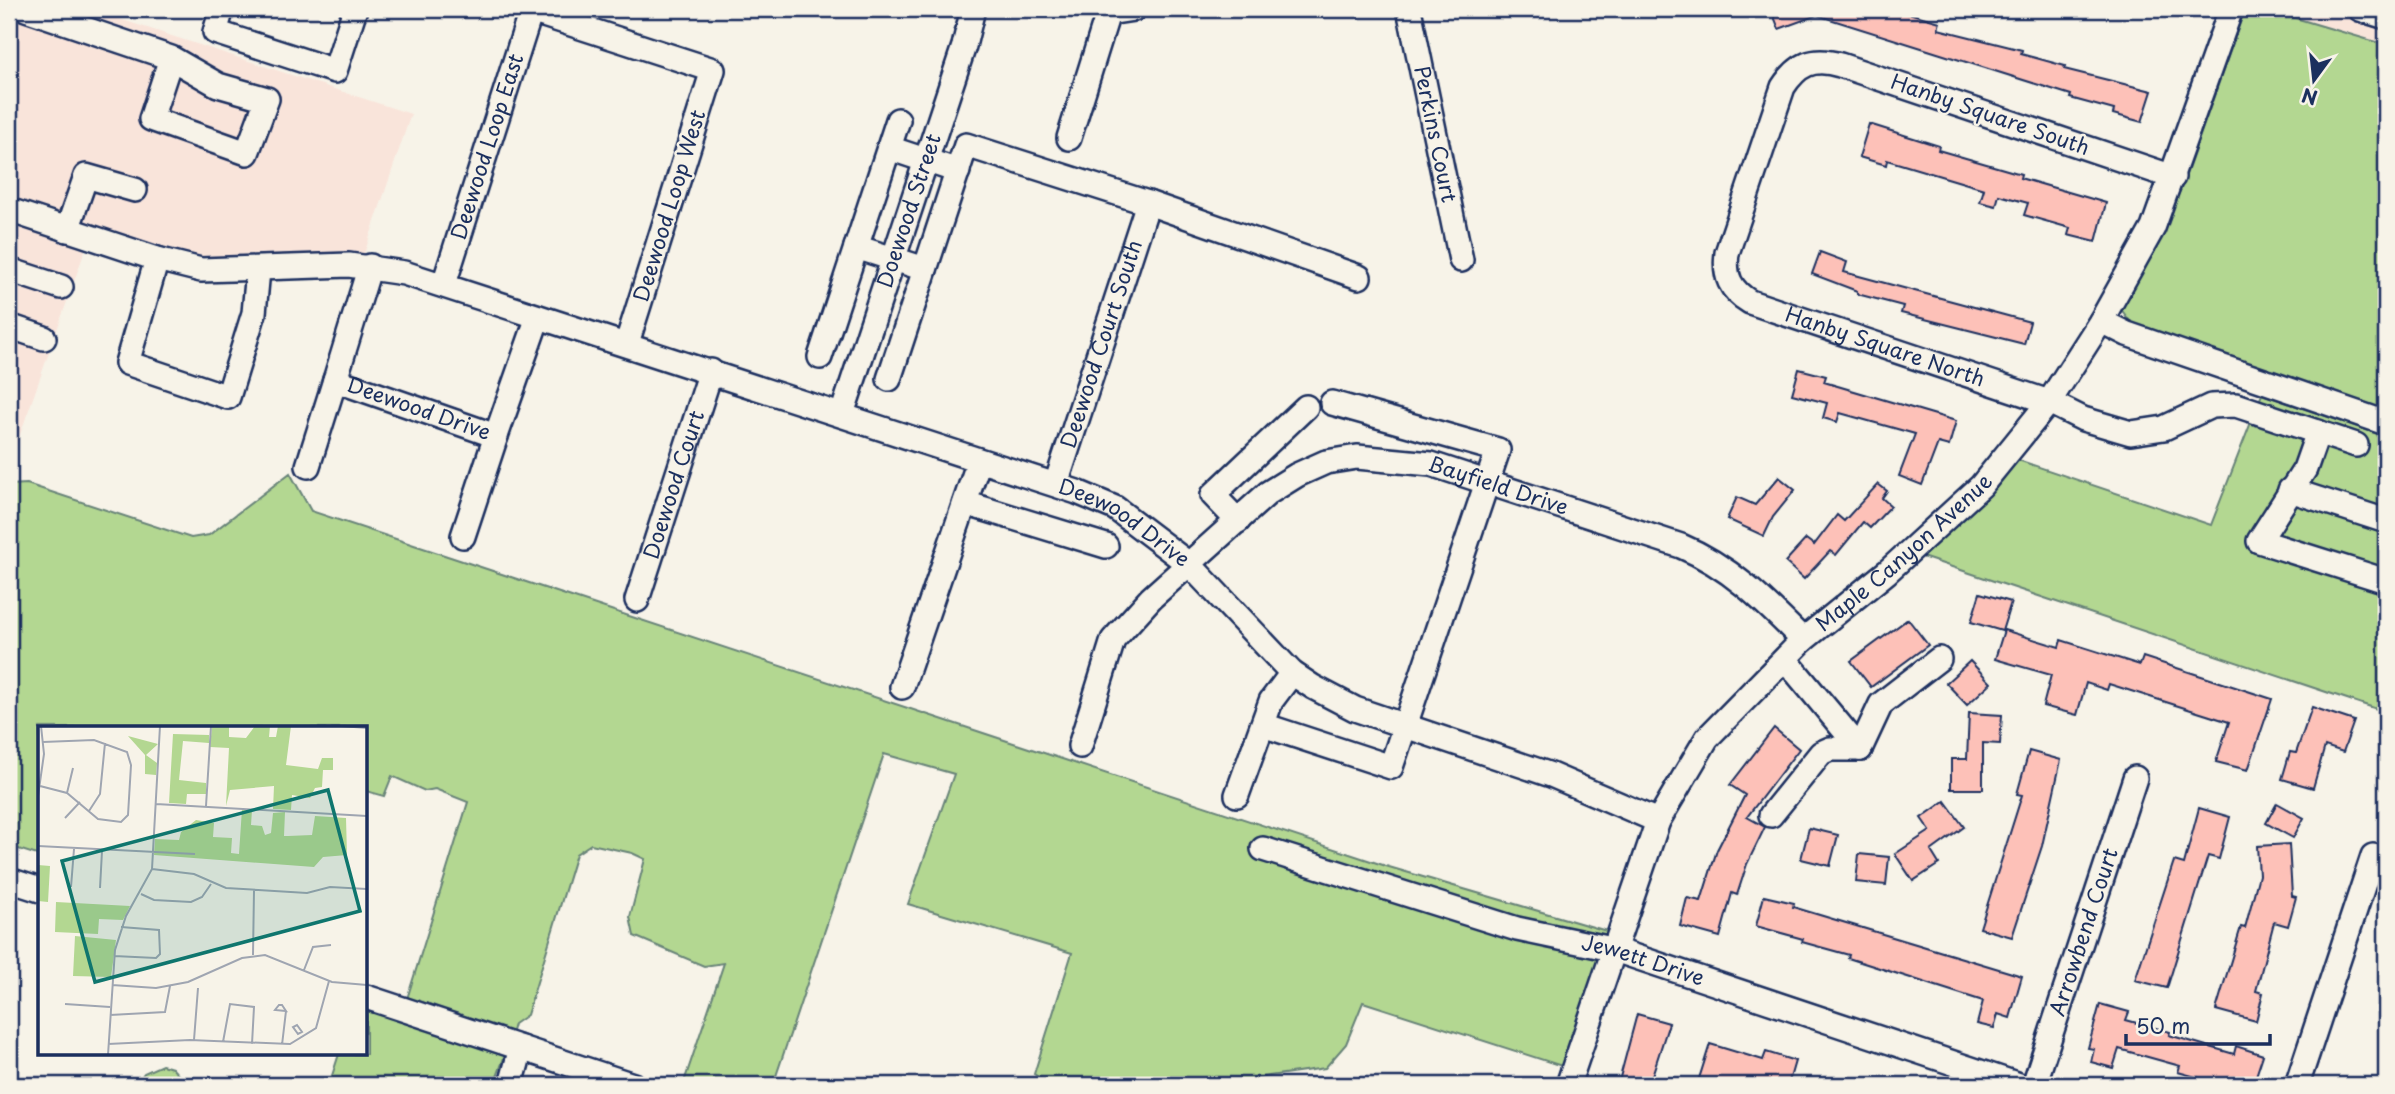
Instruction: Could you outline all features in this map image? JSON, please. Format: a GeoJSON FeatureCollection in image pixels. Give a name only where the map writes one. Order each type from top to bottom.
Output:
{"type":"FeatureCollection","features":[{"type":"Feature","properties":{"kind":"street"},"geometry":{"type":"LineString","coordinates":[[26,9],[171,58],[218,85],[267,99],[247,153],[151,118],[171,58]]}},
{"type":"Feature","properties":{"kind":"street"},"geometry":{"type":"LineString","coordinates":[[222,9],[215,32],[335,71],[355,9]]}},
{"type":"Feature","properties":{"kind":"street","name":"Doewood Street"},"geometry":{"type":"LineString","coordinates":[[842,414],[964,46],[973,9]]}},
{"type":"Feature","properties":{"kind":"street"},"geometry":{"type":"LineString","coordinates":[[1069,138],[1108,13],[1134,9]]}},
{"type":"Feature","properties":{"kind":"street","name":"Perkins Court"},"geometry":{"type":"LineString","coordinates":[[1409,9],[1461,260]]}},
{"type":"Feature","properties":{"kind":"street","name":"Maple Canyon Avenue"},"geometry":{"type":"LineString","coordinates":[[1568,1085],[1612,949],[1658,821],[1707,738],[1802,640],[1887,572],[1981,486],[2049,402],[2101,321],[2153,228],[2231,9]]}},
{"type":"Feature","properties":{"kind":"street"},"geometry":{"type":"LineString","coordinates":[[2360,9],[2386,18]]}},
{"type":"Feature","properties":{"kind":"street","name":"Deewood Loop West"},"geometry":{"type":"LineString","coordinates":[[531,11],[713,70],[627,343]]}},
{"type":"Feature","properties":{"kind":"street","name":"Deewood Loop East"},"geometry":{"type":"LineString","coordinates":[[444,284],[531,11]]}},
{"type":"Feature","properties":{"kind":"street","name":"Hanby Square South"},"geometry":{"type":"LineString","coordinates":[[1728,280],[1727,253],[1783,87],[1792,73],[1805,63],[1823,60],[1840,65],[2173,177]]}},
{"type":"Feature","properties":{"kind":"street"},"geometry":{"type":"LineString","coordinates":[[820,357],[898,120]]}},
{"type":"Feature","properties":{"kind":"street"},"geometry":{"type":"LineString","coordinates":[[888,379],[966,145],[1148,203],[1359,277]]}},
{"type":"Feature","properties":{"kind":"street"},"geometry":{"type":"LineString","coordinates":[[889,148],[958,171]]}},
{"type":"Feature","properties":{"kind":"street"},"geometry":{"type":"LineString","coordinates":[[68,230],[86,176],[135,190]]}},
{"type":"Feature","properties":{"kind":"street","name":"Deewood Court South"},"geometry":{"type":"LineString","coordinates":[[1056,484],[1148,203]]}},
{"type":"Feature","properties":{"kind":"street","name":"Deewood Drive"},"geometry":{"type":"LineString","coordinates":[[9,211],[157,259],[201,270],[370,266],[444,284],[538,317],[627,343],[979,461],[1056,484],[1115,508],[1190,565],[1292,673],[1354,709],[1551,775],[1658,821]]}},
{"type":"Feature","properties":{"kind":"street"},"geometry":{"type":"LineString","coordinates":[[856,247],[925,270]]}},
{"type":"Feature","properties":{"kind":"street"},"geometry":{"type":"LineString","coordinates":[[157,259],[127,363],[228,397],[254,313],[258,270]]}},
{"type":"Feature","properties":{"kind":"street","name":"Deewood Drive"},"geometry":{"type":"LineString","coordinates":[[370,266],[335,380],[496,436],[538,317]]}},
{"type":"Feature","properties":{"kind":"street"},"geometry":{"type":"LineString","coordinates":[[9,270],[61,287]]}},
{"type":"Feature","properties":{"kind":"street","name":"Hanby Square North"},"geometry":{"type":"LineString","coordinates":[[1728,280],[1737,294],[1750,302],[2049,402],[2083,419],[2131,433],[2164,429],[2211,406],[2236,405],[2356,445]]}},
{"type":"Feature","properties":{"kind":"street"},"geometry":{"type":"LineString","coordinates":[[2101,321],[2127,334],[2386,423]]}},
{"type":"Feature","properties":{"kind":"street"},"geometry":{"type":"LineString","coordinates":[[9,327],[44,338]]}},
{"type":"Feature","properties":{"kind":"street","name":"Doewood Court"},"geometry":{"type":"LineString","coordinates":[[637,600],[711,371]]}},
{"type":"Feature","properties":{"kind":"street"},"geometry":{"type":"LineString","coordinates":[[308,466],[335,380]]}},
{"type":"Feature","properties":{"kind":"street"},"geometry":{"type":"LineString","coordinates":[[1262,724],[1391,767],[1498,450],[1332,402]]}},
{"type":"Feature","properties":{"kind":"street"},"geometry":{"type":"LineString","coordinates":[[1238,521],[1213,495],[1306,407]]}},
{"type":"Feature","properties":{"kind":"street"},"geometry":{"type":"LineString","coordinates":[[2318,432],[2305,469],[2259,541],[2386,581]]}},
{"type":"Feature","properties":{"kind":"street"},"geometry":{"type":"LineString","coordinates":[[463,536],[496,436]]}},
{"type":"Feature","properties":{"kind":"street","name":"Bayfield Drive"},"geometry":{"type":"LineString","coordinates":[[1080,746],[1113,640],[1151,598],[1268,493],[1297,475],[1326,462],[1357,457],[1431,464],[1711,559],[1760,596],[1802,640]]}},
{"type":"Feature","properties":{"kind":"street"},"geometry":{"type":"LineString","coordinates":[[902,687],[979,461]]}},
{"type":"Feature","properties":{"kind":"street"},"geometry":{"type":"LineString","coordinates":[[2290,490],[2386,521]]}},
{"type":"Feature","properties":{"kind":"street"},"geometry":{"type":"LineString","coordinates":[[965,503],[1106,546]]}},
{"type":"Feature","properties":{"kind":"street"},"geometry":{"type":"LineString","coordinates":[[1785,659],[1860,749]]}},
{"type":"Feature","properties":{"kind":"street"},"geometry":{"type":"LineString","coordinates":[[1860,749],[1881,704],[1939,659]]}},
{"type":"Feature","properties":{"kind":"street"},"geometry":{"type":"LineString","coordinates":[[1237,794],[1271,701],[1292,673]]}},
{"type":"Feature","properties":{"kind":"street"},"geometry":{"type":"LineString","coordinates":[[1771,815],[1821,753],[1830,749],[1860,749]]}},
{"type":"Feature","properties":{"kind":"street","name":"Arrowbend Court"},"geometry":{"type":"LineString","coordinates":[[2034,1085],[2135,778]]}},
{"type":"Feature","properties":{"kind":"street","name":"Jewett Drive"},"geometry":{"type":"LineString","coordinates":[[1263,849],[1517,929],[1612,949],[2019,1085]]}},
{"type":"Feature","properties":{"kind":"street"},"geometry":{"type":"LineString","coordinates":[[2297,1085],[2374,856]]}},
{"type":"Feature","properties":{"kind":"street"},"geometry":{"type":"LineString","coordinates":[[9,880],[38,889]]}},
{"type":"Feature","properties":{"kind":"street"},"geometry":{"type":"LineString","coordinates":[[368,998],[634,1085]]}},
{"type":"Feature","properties":{"kind":"street"},"geometry":{"type":"LineString","coordinates":[[511,1085],[520,1048]]}},
{"type":"Feature","properties":{"kind":"shaded area"},"geometry":{"type":"Polygon","coordinates":[[[9,9],[89,9],[411,114],[360,266],[258,271],[89,239],[9,466],[9,9]]]}},
{"type":"Feature","properties":{"kind":"shaded area"},"geometry":{"type":"Polygon","coordinates":[[[2265,9],[2386,9],[2386,45],[2265,9]]]}},
{"type":"Feature","properties":{"kind":"green space"},"geometry":{"type":"Polygon","coordinates":[[[2245,9],[2265,9],[2386,45],[2386,410],[2133,325],[2120,308],[2181,189],[2245,9]]]}},
{"type":"Feature","properties":{"kind":"green space"},"geometry":{"type":"Polygon","coordinates":[[[2262,394],[2386,437],[2386,712],[1922,557],[2015,459],[2211,525],[2262,394]]]}},
{"type":"Feature","properties":{"kind":"green space"},"geometry":{"type":"Polygon","coordinates":[[[290,473],[311,511],[1389,867],[1610,932],[1565,1067],[1363,1002],[1346,1044],[1325,1068],[1256,1078],[1245,1085],[1050,1085],[1034,1074],[1072,953],[908,904],[954,774],[884,754],[773,1085],[683,1085],[724,963],[704,966],[634,936],[630,917],[645,859],[632,853],[591,844],[576,854],[527,1015],[514,1024],[511,1035],[406,1002],[468,802],[435,789],[425,791],[392,776],[384,796],[368,792],[368,726],[38,726],[38,855],[9,846],[9,485],[27,484],[191,538],[209,535],[290,473]]]}},
{"type":"Feature","properties":{"kind":"green space"},"geometry":{"type":"Polygon","coordinates":[[[368,1010],[505,1055],[494,1085],[329,1085],[338,1056],[368,1056],[368,1010]]]}},
{"type":"Feature","properties":{"kind":"green space"},"geometry":{"type":"Polygon","coordinates":[[[162,1065],[172,1068],[187,1085],[136,1085],[144,1073],[162,1065]]]}},
{"type":"Feature","properties":{"kind":"building"},"geometry":{"type":"Polygon","coordinates":[[[1771,9],[1884,9],[1912,14],[1940,22],[1938,29],[2022,50],[2021,54],[2065,66],[2064,69],[2152,91],[2142,122],[2113,114],[2114,110],[2070,98],[2071,95],[1817,15],[1779,29],[1771,9]]]}},
{"type":"Feature","properties":{"kind":"building"},"geometry":{"type":"Polygon","coordinates":[[[1869,124],[1939,146],[1938,150],[2021,174],[2020,178],[2106,203],[2096,242],[2068,235],[2070,228],[2024,215],[2028,203],[1999,195],[1996,206],[1980,202],[1984,189],[1887,160],[1886,165],[1859,157],[1869,124]]]}},
{"type":"Feature","properties":{"kind":"building"},"geometry":{"type":"Polygon","coordinates":[[[1820,252],[1847,262],[1844,272],[2030,322],[2024,344],[1901,313],[1903,306],[1857,294],[1857,291],[1812,274],[1820,252]]]}},
{"type":"Feature","properties":{"kind":"building"},"geometry":{"type":"Polygon","coordinates":[[[1799,369],[1826,376],[1824,382],[1956,421],[1949,446],[1938,443],[1922,485],[1899,476],[1915,434],[1840,413],[1837,422],[1823,418],[1827,403],[1792,394],[1799,369]]]}},
{"type":"Feature","properties":{"kind":"building"},"geometry":{"type":"Polygon","coordinates":[[[1779,477],[1795,490],[1773,517],[1764,536],[1727,519],[1737,497],[1755,505],[1779,477]]]}},
{"type":"Feature","properties":{"kind":"building"},"geometry":{"type":"Polygon","coordinates":[[[1878,484],[1887,491],[1882,498],[1891,506],[1870,528],[1863,522],[1836,555],[1830,551],[1804,579],[1785,562],[1806,539],[1814,545],[1837,515],[1844,521],[1878,484]]]}},
{"type":"Feature","properties":{"kind":"building"},"geometry":{"type":"Polygon","coordinates":[[[1980,593],[2011,602],[2002,631],[1971,622],[1980,593]]]}},
{"type":"Feature","properties":{"kind":"building"},"geometry":{"type":"Polygon","coordinates":[[[1908,619],[1928,645],[1871,687],[1851,661],[1908,619]]]}},
{"type":"Feature","properties":{"kind":"building"},"geometry":{"type":"Polygon","coordinates":[[[2004,630],[2059,647],[2061,640],[2140,665],[2143,657],[2272,699],[2248,770],[2216,762],[2229,722],[2109,684],[2107,690],[2086,683],[2077,715],[2043,706],[2051,675],[1995,659],[2004,630]]]}},
{"type":"Feature","properties":{"kind":"building"},"geometry":{"type":"Polygon","coordinates":[[[1970,661],[1991,683],[1967,705],[1946,683],[1970,661]]]}},
{"type":"Feature","properties":{"kind":"building"},"geometry":{"type":"Polygon","coordinates":[[[2312,707],[2354,721],[2343,752],[2325,746],[2313,788],[2282,779],[2290,752],[2296,753],[2312,707]]]}},
{"type":"Feature","properties":{"kind":"building"},"geometry":{"type":"Polygon","coordinates":[[[1969,713],[2002,715],[2000,744],[1983,743],[1983,789],[1951,789],[1951,759],[1967,759],[1969,713]]]}},
{"type":"Feature","properties":{"kind":"building"},"geometry":{"type":"Polygon","coordinates":[[[1774,728],[1799,749],[1747,817],[1765,827],[1747,864],[1737,895],[1732,893],[1720,937],[1680,926],[1687,898],[1701,901],[1717,850],[1745,795],[1730,785],[1774,728]]]}},
{"type":"Feature","properties":{"kind":"building"},"geometry":{"type":"Polygon","coordinates":[[[2029,751],[2061,760],[2042,846],[2012,937],[1980,928],[2022,795],[2017,794],[2029,751]]]}},
{"type":"Feature","properties":{"kind":"building"},"geometry":{"type":"Polygon","coordinates":[[[1945,801],[1964,827],[1931,851],[1939,864],[1913,881],[1895,854],[1930,831],[1921,818],[1945,801]]]}},
{"type":"Feature","properties":{"kind":"building"},"geometry":{"type":"Polygon","coordinates":[[[2277,803],[2304,818],[2293,838],[2266,823],[2277,803]]]}},
{"type":"Feature","properties":{"kind":"building"},"geometry":{"type":"Polygon","coordinates":[[[2199,808],[2230,817],[2219,859],[2208,856],[2167,988],[2135,980],[2174,861],[2184,864],[2199,808]]]}},
{"type":"Feature","properties":{"kind":"building"},"geometry":{"type":"Polygon","coordinates":[[[1809,828],[1838,835],[1830,866],[1801,859],[1809,828]]]}},
{"type":"Feature","properties":{"kind":"building"},"geometry":{"type":"Polygon","coordinates":[[[2289,844],[2292,896],[2296,897],[2288,926],[2274,922],[2256,991],[2263,993],[2256,1021],[2216,1010],[2241,927],[2245,928],[2259,875],[2257,846],[2289,844]]]}},
{"type":"Feature","properties":{"kind":"building"},"geometry":{"type":"Polygon","coordinates":[[[1859,854],[1889,857],[1886,885],[1856,882],[1859,854]]]}},
{"type":"Feature","properties":{"kind":"building"},"geometry":{"type":"Polygon","coordinates":[[[1764,896],[1794,903],[1793,907],[2022,976],[2010,1018],[1998,1014],[1994,1028],[1977,1024],[1983,1001],[1848,958],[1849,955],[1802,942],[1803,939],[1756,926],[1764,896]]]}},
{"type":"Feature","properties":{"kind":"building"},"geometry":{"type":"Polygon","coordinates":[[[2100,1004],[2129,1012],[2126,1020],[2170,1032],[2169,1035],[2234,1054],[2236,1046],[2263,1055],[2253,1085],[2201,1085],[2203,1079],[2178,1072],[2180,1066],[2119,1049],[2113,1068],[2091,1062],[2094,1049],[2088,1048],[2100,1004]]]}},
{"type":"Feature","properties":{"kind":"building"},"geometry":{"type":"Polygon","coordinates":[[[1637,1014],[1669,1023],[1649,1085],[1618,1085],[1637,1014]]]}},
{"type":"Feature","properties":{"kind":"building"},"geometry":{"type":"Polygon","coordinates":[[[1710,1044],[1763,1060],[1766,1052],[1795,1061],[1788,1085],[1697,1085],[1710,1044]]]}}]}
